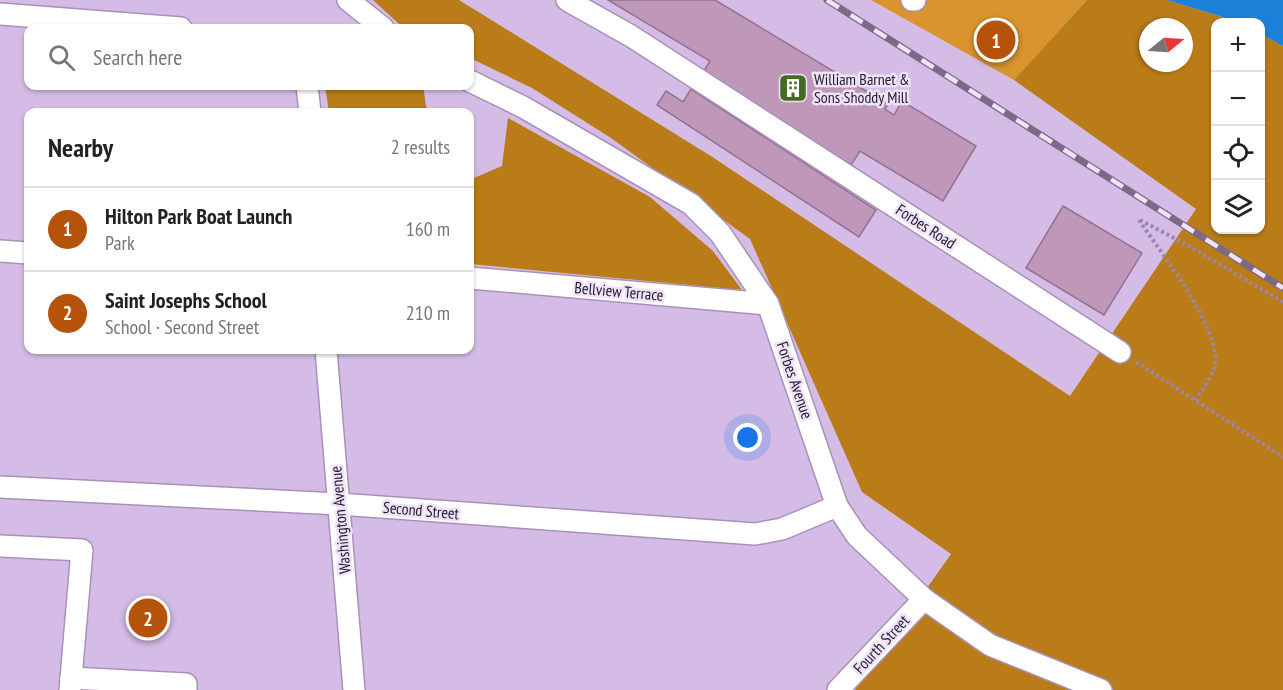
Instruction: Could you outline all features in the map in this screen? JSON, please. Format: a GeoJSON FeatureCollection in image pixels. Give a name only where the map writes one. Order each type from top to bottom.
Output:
{"type":"FeatureCollection","features":[{"type":"Feature","properties":{"kind":"street"},"geometry":{"type":"LineString","coordinates":[[348,0],[378,24]]}},
{"type":"Feature","properties":{"kind":"street","name":"Forbes Road"},"geometry":{"type":"LineString","coordinates":[[567,0],[631,36],[1120,352]]}},
{"type":"Feature","properties":{"kind":"street"},"geometry":{"type":"LineString","coordinates":[[0,14],[129,24]]}},
{"type":"Feature","properties":{"kind":"street","name":"Forbes Avenue"},"geometry":{"type":"LineString","coordinates":[[474,83],[523,107],[691,204],[720,233],[768,304],[837,506],[857,536],[924,599],[990,645],[1101,690]]}},
{"type":"Feature","properties":{"kind":"street"},"geometry":{"type":"LineString","coordinates":[[307,90],[310,108]]}},
{"type":"Feature","properties":{"kind":"street"},"geometry":{"type":"LineString","coordinates":[[0,251],[24,253]]}},
{"type":"Feature","properties":{"kind":"street","name":"Bellview Terrace"},"geometry":{"type":"LineString","coordinates":[[474,278],[768,304]]}},
{"type":"Feature","properties":{"kind":"street","name":"Washington Avenue"},"geometry":{"type":"LineString","coordinates":[[326,354],[354,690]]}},
{"type":"Feature","properties":{"kind":"street","name":"Second Street"},"geometry":{"type":"LineString","coordinates":[[0,487],[339,504],[755,534],[782,529],[837,506]]}},
{"type":"Feature","properties":{"kind":"street"},"geometry":{"type":"LineString","coordinates":[[1,546],[82,550],[71,684],[186,684],[186,690]]}},
{"type":"Feature","properties":{"kind":"street","name":"Fourth Street"},"geometry":{"type":"LineString","coordinates":[[838,690],[924,599]]}},
{"type":"Feature","properties":{"kind":"path"},"geometry":{"type":"LineString","coordinates":[[1196,400],[1214,368],[1214,342],[1200,310],[1139,220],[1189,246],[1283,302]]}},
{"type":"Feature","properties":{"kind":"path"},"geometry":{"type":"LineString","coordinates":[[1120,352],[1283,457]]}},
{"type":"Feature","properties":{"kind":"shaded area"},"geometry":{"type":"Polygon","coordinates":[[[373,0],[459,0],[714,158],[1070,396],[1196,209],[1014,80],[1087,0],[1167,0],[1226,18],[1211,18],[1211,234],[1265,234],[1265,36],[1283,46],[1283,690],[855,690],[951,554],[862,492],[750,239],[611,138],[532,88],[474,60],[474,24],[399,24],[373,0]]]}},
{"type":"Feature","properties":{"kind":"shaded area"},"geometry":{"type":"Polygon","coordinates":[[[871,0],[1087,0],[1014,80],[871,0]]]}},
{"type":"Feature","properties":{"kind":"shaded area"},"geometry":{"type":"Polygon","coordinates":[[[326,90],[424,90],[426,108],[328,108],[326,90]]]}},
{"type":"Feature","properties":{"kind":"shaded area"},"geometry":{"type":"Polygon","coordinates":[[[508,118],[650,197],[713,251],[742,290],[474,264],[474,178],[502,166],[508,118]]]}},
{"type":"Feature","properties":{"kind":"water"},"geometry":{"type":"Polygon","coordinates":[[[1167,0],[1283,0],[1283,46],[1265,36],[1265,18],[1226,18],[1167,0]]]}},
{"type":"Feature","properties":{"kind":"building","name":"William Barnet & Sons Shoddy Mill"},"geometry":{"type":"Polygon","coordinates":[[[608,0],[715,0],[888,104],[885,109],[894,115],[902,101],[976,146],[943,201],[860,151],[851,165],[702,74],[710,61],[608,0]]]}},
{"type":"Feature","properties":{"kind":"building"},"geometry":{"type":"Polygon","coordinates":[[[691,89],[876,210],[859,237],[657,105],[666,91],[683,102],[691,89]]]}},
{"type":"Feature","properties":{"kind":"building"},"geometry":{"type":"Polygon","coordinates":[[[1063,206],[1142,253],[1104,315],[1026,268],[1063,206]]]}},
{"type":"Feature","properties":{"kind":"railway"},"geometry":{"type":"LineString","coordinates":[[827,0],[1283,288]]}},
{"type":"Feature","properties":{"kind":"place","name":"Hilton Park Boat Launch"},"geometry":{"type":"Point","coordinates":[996,40]}},
{"type":"Feature","properties":{"kind":"place","name":"William Barnet & Sons Shoddy Mill"},"geometry":{"type":"Point","coordinates":[793,88]}},
{"type":"Feature","properties":{"kind":"place","name":"Saint Josephs School"},"geometry":{"type":"Point","coordinates":[148,618]}}]}
